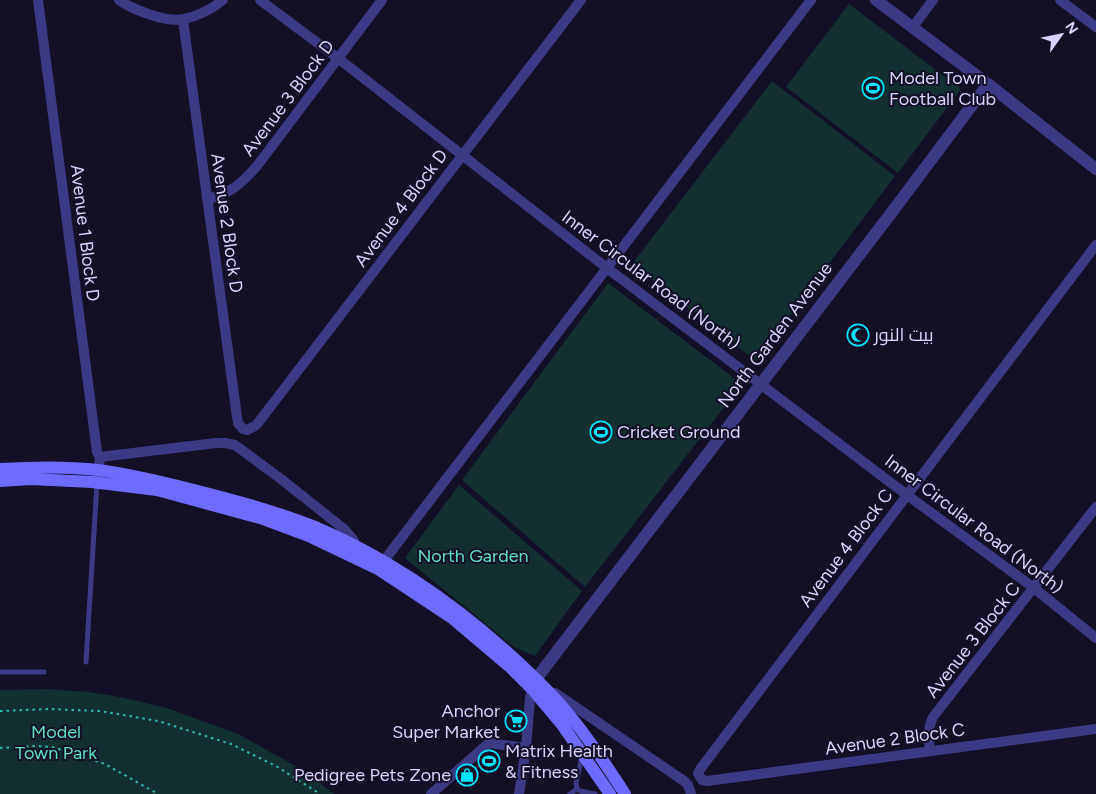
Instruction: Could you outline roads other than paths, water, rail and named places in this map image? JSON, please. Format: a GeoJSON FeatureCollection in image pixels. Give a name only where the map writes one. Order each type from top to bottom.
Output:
{"type":"FeatureCollection","features":[{"type":"Feature","properties":{"kind":"main road"},"geometry":{"type":"LineString","coordinates":[[0,469],[30,467],[99,470],[159,482],[264,509],[312,526],[352,545],[380,565]]}},
{"type":"Feature","properties":{"kind":"main road"},"geometry":{"type":"LineString","coordinates":[[0,481],[99,470],[157,490],[260,518],[380,565],[434,593],[504,649],[534,684],[610,794]]}},
{"type":"Feature","properties":{"kind":"main road"},"geometry":{"type":"LineString","coordinates":[[534,684],[565,710],[584,733],[625,794]]}},
{"type":"Feature","properties":{"kind":"street","name":"Avenue 1 Block D"},"geometry":{"type":"LineString","coordinates":[[38,0],[99,470]]}},
{"type":"Feature","properties":{"kind":"street"},"geometry":{"type":"LineString","coordinates":[[120,0],[153,15],[183,20],[203,12],[217,1]]}},
{"type":"Feature","properties":{"kind":"street","name":"Inner Circular Road (North)"},"geometry":{"type":"LineString","coordinates":[[260,0],[339,59],[607,268],[907,495],[1034,588],[1096,638]]}},
{"type":"Feature","properties":{"kind":"street","name":"Avenue 3 Block D"},"geometry":{"type":"LineString","coordinates":[[207,199],[228,193],[246,178],[339,59],[382,0]]}},
{"type":"Feature","properties":{"kind":"street","name":"Avenue 4 Block D"},"geometry":{"type":"LineString","coordinates":[[243,429],[247,430],[258,423],[581,0]]}},
{"type":"Feature","properties":{"kind":"street"},"geometry":{"type":"LineString","coordinates":[[380,565],[811,0]]}},
{"type":"Feature","properties":{"kind":"street"},"geometry":{"type":"LineString","coordinates":[[876,0],[988,84],[1096,169]]}},
{"type":"Feature","properties":{"kind":"street"},"geometry":{"type":"LineString","coordinates":[[912,28],[933,0]]}},
{"type":"Feature","properties":{"kind":"street"},"geometry":{"type":"LineString","coordinates":[[1060,0],[1096,27]]}},
{"type":"Feature","properties":{"kind":"street","name":"Avenue 2 Block D"},"geometry":{"type":"LineString","coordinates":[[183,20],[237,417],[238,423],[243,429]]}},
{"type":"Feature","properties":{"kind":"street","name":"North Garden Avenue"},"geometry":{"type":"LineString","coordinates":[[534,684],[988,84]]}},
{"type":"Feature","properties":{"kind":"street","name":"Avenue 4 Block C"},"geometry":{"type":"LineString","coordinates":[[700,777],[698,773],[701,768],[1096,245]]}},
{"type":"Feature","properties":{"kind":"street"},"geometry":{"type":"LineString","coordinates":[[235,445],[243,429]]}},
{"type":"Feature","properties":{"kind":"street"},"geometry":{"type":"LineString","coordinates":[[99,470],[216,442],[230,443],[281,479],[344,529],[354,541],[352,545]]}},
{"type":"Feature","properties":{"kind":"street","name":"Avenue 3 Block C"},"geometry":{"type":"LineString","coordinates":[[930,750],[928,740],[929,725],[933,717],[1096,507]]}},
{"type":"Feature","properties":{"kind":"street"},"geometry":{"type":"LineString","coordinates":[[519,794],[534,684],[584,714],[684,781],[689,790],[700,777]]}},
{"type":"Feature","properties":{"kind":"street","name":"Avenue 2 Block C"},"geometry":{"type":"LineString","coordinates":[[700,777],[702,780],[707,781],[1096,729]]}},
{"type":"Feature","properties":{"kind":"street"},"geometry":{"type":"LineString","coordinates":[[431,794],[489,744],[526,748]]}},
{"type":"Feature","properties":{"kind":"lane"},"geometry":{"type":"LineString","coordinates":[[86,662],[99,470]]}},
{"type":"Feature","properties":{"kind":"lane"},"geometry":{"type":"LineString","coordinates":[[0,672],[44,672]]}},
{"type":"Feature","properties":{"kind":"lane"},"geometry":{"type":"LineString","coordinates":[[577,789],[576,783],[583,754]]}},
{"type":"Feature","properties":{"kind":"lane"},"geometry":{"type":"LineString","coordinates":[[570,794],[577,789]]}},
{"type":"Feature","properties":{"kind":"lane"},"geometry":{"type":"LineString","coordinates":[[577,789],[582,792],[595,794]]}},
{"type":"Feature","properties":{"kind":"place","name":"Model Town Football Club"},"geometry":{"type":"Point","coordinates":[873,88]}},
{"type":"Feature","properties":{"kind":"place","name":"بیت النور"},"geometry":{"type":"Point","coordinates":[858,335]}},
{"type":"Feature","properties":{"kind":"place","name":"Cricket Ground"},"geometry":{"type":"Point","coordinates":[601,432]}},
{"type":"Feature","properties":{"kind":"place","name":"Anchor Super Market"},"geometry":{"type":"Point","coordinates":[516,721]}},
{"type":"Feature","properties":{"kind":"place","name":"Matrix Health & Fitness"},"geometry":{"type":"Point","coordinates":[489,761]}},
{"type":"Feature","properties":{"kind":"place","name":"Pedigree Pets Zone"},"geometry":{"type":"Point","coordinates":[467,775]}},
{"type":"Feature","properties":{"kind":"park label","name":"North Garden"},"geometry":{"type":"Point","coordinates":[473,556]}},
{"type":"Feature","properties":{"kind":"park label","name":"Model Town Park"},"geometry":{"type":"Point","coordinates":[56,742]}}]}
